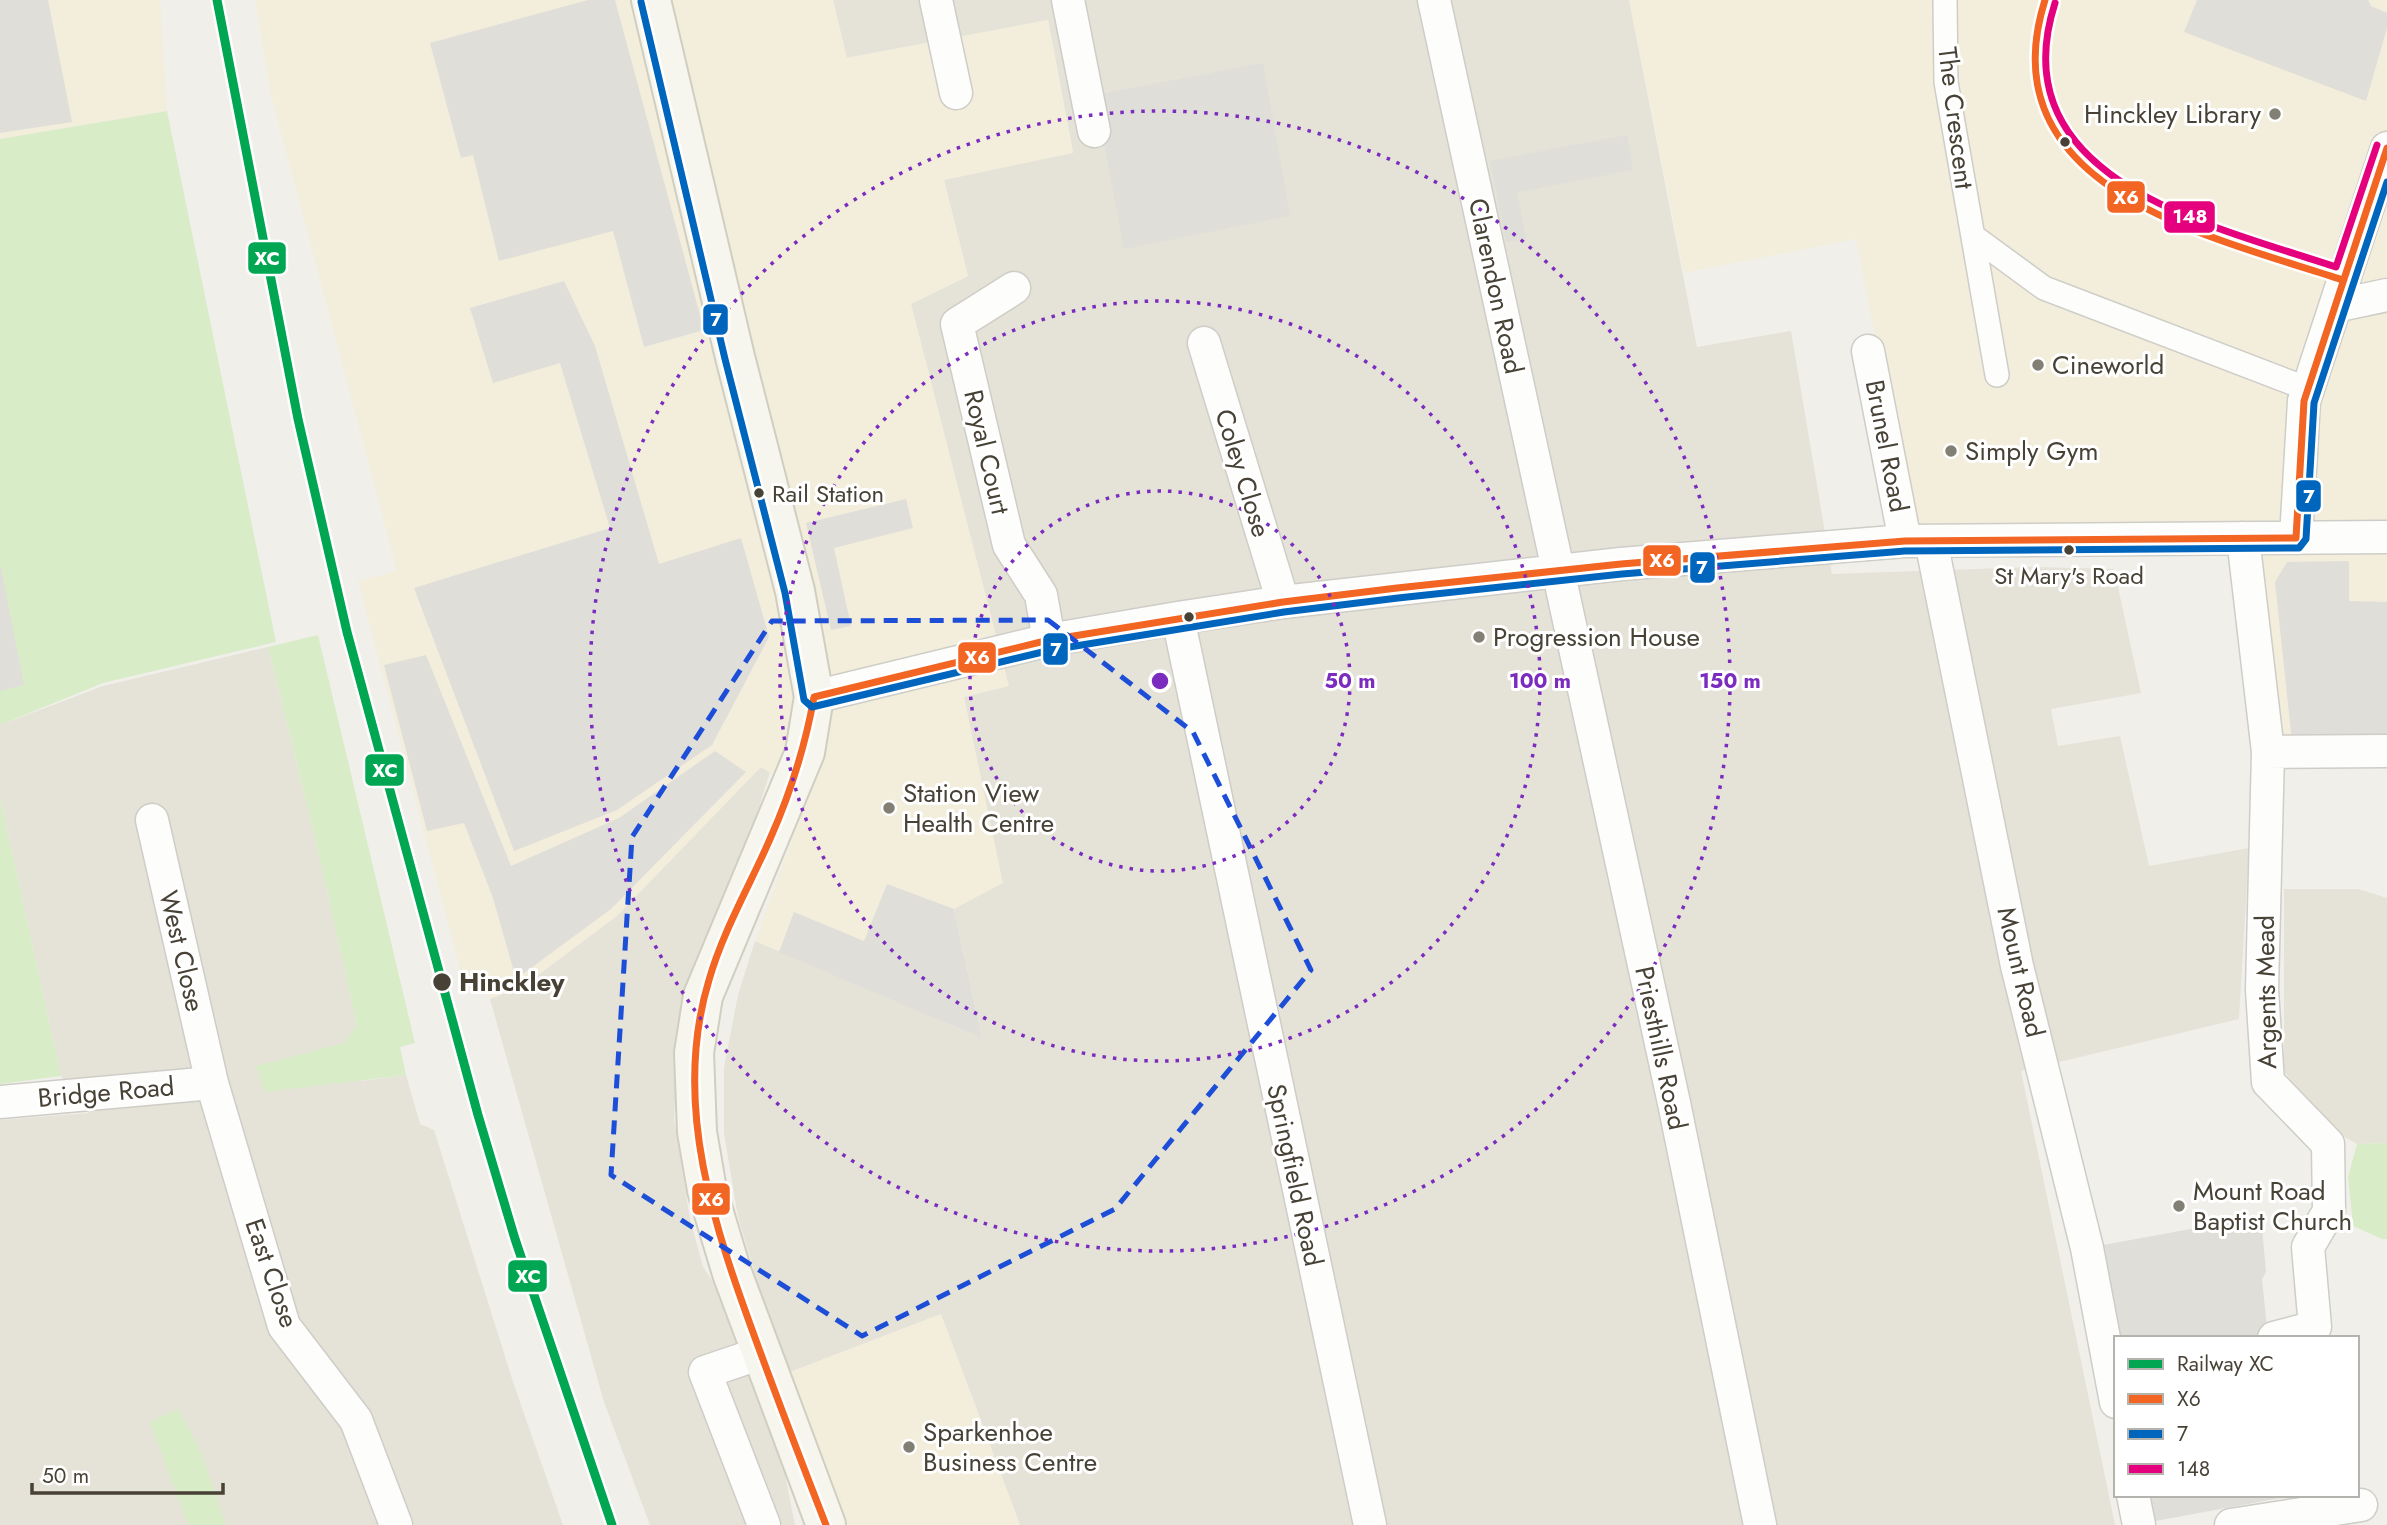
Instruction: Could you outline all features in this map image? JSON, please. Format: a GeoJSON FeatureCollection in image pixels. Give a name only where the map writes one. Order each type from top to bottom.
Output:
{"type":"FeatureCollection","features":[{"type":"Feature","properties":{"kind":"main road"},"geometry":{"type":"LineString","coordinates":[[651,0],[735,357],[794,591],[814,697],[805,752],[709,977],[694,1053],[696,1132],[707,1190],[761,1353],[826,1525]]}},
{"type":"Feature","properties":{"kind":"street"},"geometry":{"type":"LineString","coordinates":[[936,0],[956,93]]}},
{"type":"Feature","properties":{"kind":"street"},"geometry":{"type":"LineString","coordinates":[[1068,0],[1094,131]]}},
{"type":"Feature","properties":{"kind":"street","name":"Clarendon Road"},"geometry":{"type":"LineString","coordinates":[[1434,0],[1558,571]]}},
{"type":"Feature","properties":{"kind":"street","name":"The Crescent"},"geometry":{"type":"LineString","coordinates":[[1945,0],[1946,82],[1997,375]]}},
{"type":"Feature","properties":{"kind":"street"},"geometry":{"type":"LineString","coordinates":[[2296,538],[2304,401],[2387,148]]}},
{"type":"Feature","properties":{"kind":"street"},"geometry":{"type":"LineString","coordinates":[[1973,236],[2044,288],[2308,389]]}},
{"type":"Feature","properties":{"kind":"street","name":"Royal Court"},"geometry":{"type":"LineString","coordinates":[[1014,288],[957,324],[1009,545],[1041,595],[1049,640]]}},
{"type":"Feature","properties":{"kind":"street"},"geometry":{"type":"LineString","coordinates":[[2335,306],[2387,295]]}},
{"type":"Feature","properties":{"kind":"street","name":"Coley Close"},"geometry":{"type":"LineString","coordinates":[[1204,344],[1283,602]]}},
{"type":"Feature","properties":{"kind":"street","name":"Brunel Road"},"geometry":{"type":"LineString","coordinates":[[1868,351],[1918,541]]}},
{"type":"Feature","properties":{"kind":"street"},"geometry":{"type":"LineString","coordinates":[[814,697],[1049,640],[1178,618],[1283,602],[1558,571],[1918,541],[2387,537]]}},
{"type":"Feature","properties":{"kind":"street"},"geometry":{"type":"LineString","coordinates":[[2243,538],[2268,752],[2387,751]]}},
{"type":"Feature","properties":{"kind":"street","name":"Mount Road"},"geometry":{"type":"LineString","coordinates":[[1918,541],[2017,966],[2087,1248],[2114,1391]]}},
{"type":"Feature","properties":{"kind":"street","name":"Priesthills Road"},"geometry":{"type":"LineString","coordinates":[[1558,571],[1674,1104],[1760,1525]]}},
{"type":"Feature","properties":{"kind":"street","name":"Springfield Road"},"geometry":{"type":"LineString","coordinates":[[1178,618],[1370,1525]]}},
{"type":"Feature","properties":{"kind":"street","name":"Argents Mead"},"geometry":{"type":"LineString","coordinates":[[2268,752],[2262,990],[2268,1082],[2328,1144],[2329,1211],[2308,1247],[2315,1327],[2281,1336]]}},
{"type":"Feature","properties":{"kind":"street","name":"West Close"},"geometry":{"type":"LineString","coordinates":[[152,820],[212,1083]]}},
{"type":"Feature","properties":{"kind":"street","name":"Bridge Road"},"geometry":{"type":"LineString","coordinates":[[0,1102],[212,1083]]}},
{"type":"Feature","properties":{"kind":"street","name":"East Close"},"geometry":{"type":"LineString","coordinates":[[212,1083],[284,1326],[356,1420],[396,1525]]}},
{"type":"Feature","properties":{"kind":"street"},"geometry":{"type":"LineString","coordinates":[[761,1353],[705,1372],[764,1525]]}},
{"type":"Feature","properties":{"kind":"street"},"geometry":{"type":"LineString","coordinates":[[2133,1497],[2139,1525]]}},
{"type":"Feature","properties":{"kind":"street"},"geometry":{"type":"LineString","coordinates":[[2231,1525],[2361,1505]]}},
{"type":"Feature","properties":{"kind":"highlighted area"},"geometry":{"type":"Polygon","coordinates":[[[1048,620],[1193,732],[1311,970],[1115,1209],[862,1336],[611,1175],[632,837],[772,621],[1048,620]]]}},
{"type":"Feature","properties":{"kind":"shaded area"},"geometry":{"type":"Polygon","coordinates":[[[0,0],[160,0],[167,111],[0,139],[0,0]]]}},
{"type":"Feature","properties":{"kind":"shaded area"},"geometry":{"type":"Polygon","coordinates":[[[0,0],[48,0],[72,122],[0,133],[0,0]]]}},
{"type":"Feature","properties":{"kind":"shaded area"},"geometry":{"type":"Polygon","coordinates":[[[255,0],[833,0],[847,58],[1048,20],[1073,153],[944,180],[968,276],[911,304],[1009,686],[964,697],[1003,883],[954,909],[982,1038],[755,941],[808,796],[761,767],[617,916],[525,985],[490,999],[487,986],[467,991],[358,581],[397,571],[270,91],[255,0]]]}},
{"type":"Feature","properties":{"kind":"shaded area"},"geometry":{"type":"Polygon","coordinates":[[[588,0],[615,0],[704,330],[644,347],[613,231],[499,261],[473,155],[461,158],[430,43],[588,0]]]}},
{"type":"Feature","properties":{"kind":"shaded area"},"geometry":{"type":"Polygon","coordinates":[[[833,0],[1629,0],[1697,347],[1791,331],[1832,574],[2032,567],[2114,569],[2141,693],[2051,709],[2058,746],[2120,736],[2149,866],[2249,848],[2239,1019],[2021,1071],[2115,1525],[1020,1525],[941,1314],[785,1374],[738,1217],[724,1133],[724,1068],[738,995],[755,941],[982,1037],[954,909],[987,815],[964,697],[1008,686],[911,304],[968,276],[944,180],[1073,152],[1048,20],[846,58],[833,0]]]}},
{"type":"Feature","properties":{"kind":"shaded area"},"geometry":{"type":"Polygon","coordinates":[[[1629,0],[2387,0],[2387,751],[2276,752],[2247,539],[1915,539],[1856,239],[1684,273],[1629,0]]]}},
{"type":"Feature","properties":{"kind":"shaded area"},"geometry":{"type":"Polygon","coordinates":[[[2197,0],[2368,0],[2371,6],[2387,13],[2387,28],[2366,101],[2184,32],[2197,0]]]}},
{"type":"Feature","properties":{"kind":"shaded area"},"geometry":{"type":"Polygon","coordinates":[[[1263,63],[1290,216],[1124,249],[1095,95],[1263,63]]]}},
{"type":"Feature","properties":{"kind":"shaded area"},"geometry":{"type":"Polygon","coordinates":[[[1627,135],[1633,170],[1517,192],[1526,239],[1506,242],[1490,161],[1627,135]]]}},
{"type":"Feature","properties":{"kind":"shaded area"},"geometry":{"type":"Polygon","coordinates":[[[564,281],[595,346],[659,564],[741,538],[769,637],[712,745],[617,810],[514,851],[414,588],[610,528],[560,363],[493,383],[470,308],[564,281]]]}},
{"type":"Feature","properties":{"kind":"shaded area"},"geometry":{"type":"Polygon","coordinates":[[[906,499],[913,528],[834,548],[851,626],[831,630],[806,523],[906,499]]]}},
{"type":"Feature","properties":{"kind":"shaded area"},"geometry":{"type":"Polygon","coordinates":[[[2349,561],[2349,601],[2387,602],[2387,740],[2292,742],[2275,582],[2287,562],[2349,561]]]}},
{"type":"Feature","properties":{"kind":"shaded area"},"geometry":{"type":"Polygon","coordinates":[[[0,568],[24,685],[0,691],[0,568]]]}},
{"type":"Feature","properties":{"kind":"shaded area"},"geometry":{"type":"Polygon","coordinates":[[[268,647],[357,1025],[361,1081],[406,1075],[420,1124],[434,1130],[514,1385],[563,1525],[0,1525],[0,1120],[88,1113],[61,1076],[0,797],[0,725],[103,686],[268,647]]]}},
{"type":"Feature","properties":{"kind":"shaded area"},"geometry":{"type":"Polygon","coordinates":[[[426,655],[511,866],[619,818],[715,751],[746,772],[611,909],[516,979],[493,898],[464,823],[427,831],[384,665],[426,655]]]}},
{"type":"Feature","properties":{"kind":"shaded area"},"geometry":{"type":"Polygon","coordinates":[[[761,767],[770,772],[740,868],[678,1043],[674,1119],[690,1219],[703,1267],[761,1353],[795,1525],[650,1525],[604,1402],[490,999],[525,985],[761,767]]]}},
{"type":"Feature","properties":{"kind":"shaded area"},"geometry":{"type":"Polygon","coordinates":[[[887,884],[954,909],[982,1038],[779,952],[794,912],[864,941],[887,884]]]}},
{"type":"Feature","properties":{"kind":"shaded area"},"geometry":{"type":"Polygon","coordinates":[[[2284,889],[2358,889],[2387,898],[2387,1143],[2357,1144],[2323,1124],[2284,1071],[2284,889]]]}},
{"type":"Feature","properties":{"kind":"shaded area"},"geometry":{"type":"Polygon","coordinates":[[[2261,1216],[2266,1272],[2262,1279],[2268,1336],[2115,1336],[2087,1248],[2261,1216]]]}},
{"type":"Feature","properties":{"kind":"shaded area","name":"Sparkenhoe Business Centre"},"geometry":{"type":"Polygon","coordinates":[[[941,1314],[1020,1525],[843,1525],[785,1374],[941,1314]]]}},
{"type":"Feature","properties":{"kind":"shaded area"},"geometry":{"type":"Polygon","coordinates":[[[2133,1497],[2286,1497],[2139,1524],[2133,1497]]]}},
{"type":"Feature","properties":{"kind":"green space"},"geometry":{"type":"Polygon","coordinates":[[[167,111],[276,642],[103,683],[0,725],[0,139],[167,111]]]}},
{"type":"Feature","properties":{"kind":"green space"},"geometry":{"type":"Polygon","coordinates":[[[318,635],[415,1043],[400,1047],[406,1075],[264,1092],[256,1066],[344,1043],[357,1025],[268,647],[318,635]]]}},
{"type":"Feature","properties":{"kind":"green space"},"geometry":{"type":"Polygon","coordinates":[[[0,797],[61,1076],[0,1084],[0,797]]]}},
{"type":"Feature","properties":{"kind":"green space"},"geometry":{"type":"Polygon","coordinates":[[[2387,1143],[2387,1239],[2382,1239],[2353,1226],[2348,1177],[2357,1144],[2387,1143]]]}},
{"type":"Feature","properties":{"kind":"green space"},"geometry":{"type":"Polygon","coordinates":[[[178,1409],[201,1452],[226,1525],[188,1525],[150,1422],[178,1409]]]}},
{"type":"Feature","properties":{"kind":"rail line","name":"XC"},"geometry":{"type":"LineString","coordinates":[[217,0],[298,419],[347,632],[478,1115],[515,1239],[612,1525]]}},
{"type":"Feature","properties":{"kind":"transit line","name":"X6"},"geometry":{"type":"LineString","coordinates":[[2045,0],[2035,65],[2048,118],[2079,161],[2123,195],[2176,223],[2233,245],[2343,280]]}},
{"type":"Feature","properties":{"kind":"transit line","name":"7"},"geometry":{"type":"LineString","coordinates":[[641,2],[725,359],[785,593],[804,700],[812,707],[1051,650],[1284,612],[1622,574],[1905,551],[2299,548],[2306,539],[2314,403],[2387,182]]}},
{"type":"Feature","properties":{"kind":"transit line","name":"148"},"geometry":{"type":"LineString","coordinates":[[2055,3],[2046,64],[2058,114],[2087,154],[2128,186],[2178,212],[2336,267],[2377,145]]}},
{"type":"Feature","properties":{"kind":"transit line","name":"X6"},"geometry":{"type":"LineString","coordinates":[[826,1525],[727,1257],[703,1166],[696,1120],[695,1073],[698,1027],[709,980],[729,926],[784,804],[802,752],[814,697],[1049,640],[1283,602],[1397,588],[1621,564],[1905,541],[2296,538],[2304,401],[2387,148]]}},
{"type":"Feature","properties":{"kind":"place","name":"Hinckley Library"},"geometry":{"type":"Point","coordinates":[2275,114]}},
{"type":"Feature","properties":{"kind":"place","name":"Cineworld"},"geometry":{"type":"Point","coordinates":[2038,365]}},
{"type":"Feature","properties":{"kind":"place","name":"Simply Gym"},"geometry":{"type":"Point","coordinates":[1951,451]}},
{"type":"Feature","properties":{"kind":"place","name":"Rail Station"},"geometry":{"type":"Point","coordinates":[759,493]}},
{"type":"Feature","properties":{"kind":"place","name":"St Mary's Road"},"geometry":{"type":"Point","coordinates":[2069,550]}},
{"type":"Feature","properties":{"kind":"place","name":"Progression House"},"geometry":{"type":"Point","coordinates":[1479,637]}},
{"type":"Feature","properties":{"kind":"place","name":"Station View Health Centre"},"geometry":{"type":"Point","coordinates":[889,808]}},
{"type":"Feature","properties":{"kind":"place","name":"Hinckley"},"geometry":{"type":"Point","coordinates":[442,982]}},
{"type":"Feature","properties":{"kind":"place","name":"Mount Road Baptist Church"},"geometry":{"type":"Point","coordinates":[2179,1206]}},
{"type":"Feature","properties":{"kind":"place","name":"Sparkenhoe Business Centre"},"geometry":{"type":"Point","coordinates":[909,1447]}}]}
